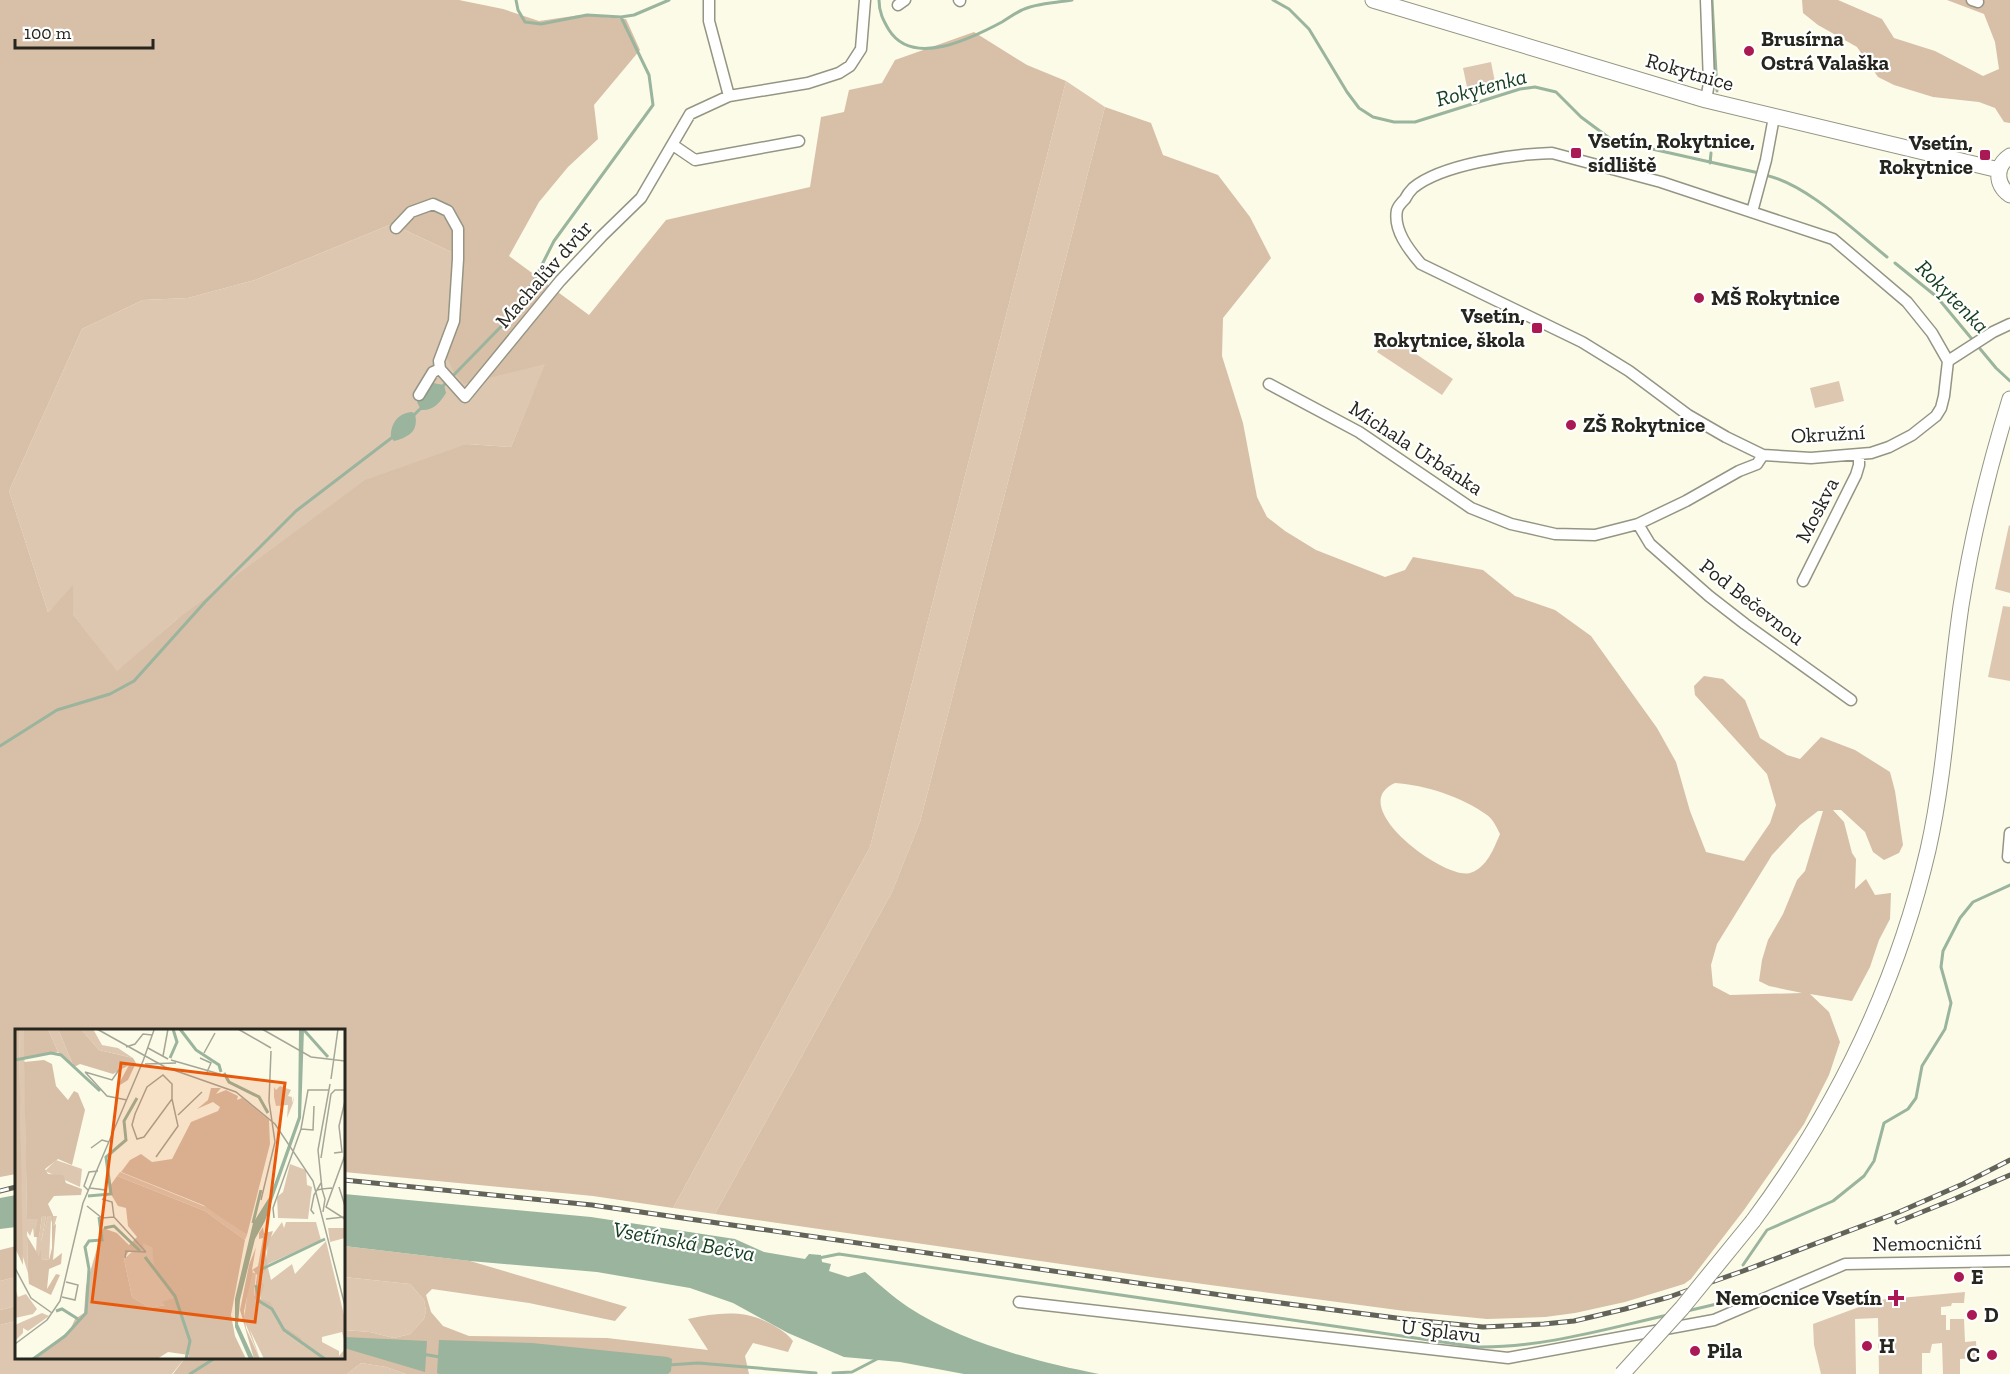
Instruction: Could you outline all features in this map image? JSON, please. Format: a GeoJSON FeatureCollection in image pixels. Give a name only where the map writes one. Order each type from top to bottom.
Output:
{"type":"FeatureCollection","features":[{"type":"Feature","properties":{"kind":"main road","name":"Rokytnice"},"geometry":{"type":"LineString","coordinates":[[1373,0],[1706,100],[1999,170]]}},
{"type":"Feature","properties":{"kind":"main road"},"geometry":{"type":"LineString","coordinates":[[2010,156],[2001,164],[1999,170],[2000,184],[2010,195]]}},
{"type":"Feature","properties":{"kind":"main road"},"geometry":{"type":"LineString","coordinates":[[1622,1374],[1682,1308],[1753,1221],[1815,1129],[1850,1068],[1887,985],[1911,915],[1934,819],[1961,607],[1973,537],[2010,399]]}},
{"type":"Feature","properties":{"kind":"street"},"geometry":{"type":"LineString","coordinates":[[709,0],[709,21],[729,96]]}},
{"type":"Feature","properties":{"kind":"street","name":"Machalův dvůr"},"geometry":{"type":"LineString","coordinates":[[440,369],[465,397],[560,281],[641,198],[690,114],[729,96],[808,83],[839,73],[850,66],[861,49],[865,0]]}},
{"type":"Feature","properties":{"kind":"street"},"geometry":{"type":"LineString","coordinates":[[1706,0],[1709,83],[1706,100]]}},
{"type":"Feature","properties":{"kind":"street"},"geometry":{"type":"LineString","coordinates":[[1752,212],[1766,160],[1774,117]]}},
{"type":"Feature","properties":{"kind":"street"},"geometry":{"type":"LineString","coordinates":[[673,145],[695,160],[799,141]]}},
{"type":"Feature","properties":{"kind":"street","name":"Okružní"},"geometry":{"type":"LineString","coordinates":[[1552,153],[1660,182],[1752,212],[1833,239],[1907,302],[1932,333],[1948,361],[1944,396],[1936,416],[1912,435],[1889,447],[1859,455],[1811,458],[1763,455],[1688,415],[1629,371],[1582,342],[1421,264],[1408,248],[1398,226],[1397,209],[1413,188],[1448,170],[1506,157],[1552,153]]}},
{"type":"Feature","properties":{"kind":"street"},"geometry":{"type":"LineString","coordinates":[[396,228],[411,212],[434,204],[448,211],[458,229],[453,321],[439,361],[440,369],[433,372],[419,395]]}},
{"type":"Feature","properties":{"kind":"street"},"geometry":{"type":"LineString","coordinates":[[1948,361],[2010,324]]}},
{"type":"Feature","properties":{"kind":"street","name":"Michala Urbánka"},"geometry":{"type":"LineString","coordinates":[[1269,384],[1359,432],[1471,508],[1511,524],[1551,533],[1595,535],[1638,524],[1686,501],[1739,471],[1757,464],[1763,455]]}},
{"type":"Feature","properties":{"kind":"street","name":"Moskva"},"geometry":{"type":"LineString","coordinates":[[1803,581],[1856,475],[1859,455]]}},
{"type":"Feature","properties":{"kind":"street","name":"Pod Bečevnou"},"geometry":{"type":"LineString","coordinates":[[1638,524],[1650,544],[1709,596],[1851,700]]}},
{"type":"Feature","properties":{"kind":"street"},"geometry":{"type":"LineString","coordinates":[[2008,857],[2010,833]]}},
{"type":"Feature","properties":{"kind":"street","name":"Nemocniční"},"geometry":{"type":"LineString","coordinates":[[1845,1264],[2010,1261]]}},
{"type":"Feature","properties":{"kind":"street","name":"U Splavu"},"geometry":{"type":"LineString","coordinates":[[1019,1302],[1508,1358],[1714,1320],[1845,1264]]}},
{"type":"Feature","properties":{"kind":"shaded area"},"geometry":{"type":"Polygon","coordinates":[[[0,0],[459,0],[503,9],[539,21],[580,15],[626,19],[640,50],[594,105],[598,139],[568,167],[539,202],[509,256],[589,315],[666,220],[810,187],[821,117],[844,112],[849,90],[882,83],[895,60],[974,32],[1027,65],[1066,81],[870,847],[673,1208],[593,1196],[345,1172],[345,1029],[15,1029],[15,1174],[0,1177],[0,0]],[[392,224],[255,280],[188,298],[143,300],[82,329],[9,491],[48,612],[73,585],[73,614],[117,671],[176,620],[365,480],[467,444],[511,447],[545,364],[464,384],[454,372],[446,356],[460,256],[392,224]]]}},
{"type":"Feature","properties":{"kind":"shaded area"},"geometry":{"type":"Polygon","coordinates":[[[1802,0],[1838,0],[1882,19],[1894,38],[1935,51],[1983,76],[1999,69],[1995,42],[1984,14],[1947,0],[2010,0],[2010,123],[2004,122],[1995,108],[1979,102],[1933,97],[1894,85],[1878,77],[1857,47],[1818,25],[1803,13],[1802,0]]]}},
{"type":"Feature","properties":{"kind":"shaded area"},"geometry":{"type":"Polygon","coordinates":[[[1491,62],[1495,82],[1467,87],[1463,68],[1491,62]]]}},
{"type":"Feature","properties":{"kind":"shaded area"},"geometry":{"type":"Polygon","coordinates":[[[1066,81],[1105,107],[920,822],[892,892],[715,1214],[673,1208],[870,847],[1066,81]]]}},
{"type":"Feature","properties":{"kind":"shaded area"},"geometry":{"type":"Polygon","coordinates":[[[1105,107],[1151,123],[1163,155],[1218,175],[1250,217],[1271,258],[1223,318],[1222,356],[1243,423],[1257,497],[1267,517],[1316,550],[1385,577],[1405,570],[1413,557],[1483,570],[1515,596],[1555,610],[1591,636],[1657,728],[1676,762],[1690,811],[1706,852],[1744,861],[1770,823],[1776,805],[1767,774],[1695,695],[1694,686],[1704,676],[1723,679],[1745,700],[1760,738],[1787,755],[1800,759],[1821,737],[1855,750],[1890,772],[1903,845],[1899,853],[1884,860],[1873,852],[1865,832],[1841,810],[1833,810],[1844,822],[1852,853],[1856,859],[1855,889],[1866,879],[1875,895],[1891,893],[1890,919],[1879,940],[1870,967],[1852,1001],[1810,994],[1829,1012],[1840,1042],[1829,1075],[1804,1124],[1744,1210],[1691,1279],[1684,1284],[1625,1302],[1575,1313],[1545,1317],[1487,1319],[1405,1311],[1158,1278],[715,1214],[892,892],[920,822],[1105,107]],[[1395,783],[1382,794],[1381,808],[1390,824],[1404,840],[1441,866],[1458,872],[1470,873],[1481,867],[1500,834],[1489,817],[1443,793],[1419,786],[1395,783]],[[1818,811],[1800,825],[1772,855],[1717,944],[1711,965],[1713,986],[1730,995],[1802,993],[1769,986],[1759,981],[1768,940],[1783,914],[1797,880],[1805,871],[1823,811],[1818,811]]]}},
{"type":"Feature","properties":{"kind":"shaded area"},"geometry":{"type":"Polygon","coordinates":[[[392,224],[460,256],[546,363],[511,447],[467,444],[176,620],[117,672],[73,614],[73,586],[48,612],[9,491],[82,329],[143,300],[188,298],[255,280],[392,224]]]}},
{"type":"Feature","properties":{"kind":"shaded area"},"geometry":{"type":"Polygon","coordinates":[[[1388,335],[1453,379],[1442,395],[1377,352],[1388,335]]]}},
{"type":"Feature","properties":{"kind":"shaded area"},"geometry":{"type":"Polygon","coordinates":[[[1839,381],[1844,401],[1815,408],[1810,388],[1839,381]]]}},
{"type":"Feature","properties":{"kind":"shaded area"},"geometry":{"type":"Polygon","coordinates":[[[2010,526],[2010,593],[1995,589],[2010,526]]]}},
{"type":"Feature","properties":{"kind":"shaded area"},"geometry":{"type":"Polygon","coordinates":[[[2003,606],[2010,607],[2010,681],[1988,677],[2003,606]]]}},
{"type":"Feature","properties":{"kind":"shaded area"},"geometry":{"type":"Polygon","coordinates":[[[15,1246],[15,1277],[0,1281],[0,1250],[15,1246]]]}},
{"type":"Feature","properties":{"kind":"shaded area"},"geometry":{"type":"Polygon","coordinates":[[[345,1246],[470,1261],[627,1307],[615,1321],[529,1303],[432,1289],[426,1295],[431,1312],[443,1326],[469,1336],[607,1338],[708,1350],[688,1319],[709,1315],[741,1314],[771,1324],[793,1341],[788,1352],[753,1343],[745,1356],[749,1374],[406,1374],[386,1367],[361,1363],[347,1374],[173,1374],[184,1359],[345,1359],[345,1330],[370,1332],[394,1338],[410,1334],[424,1319],[426,1311],[424,1300],[410,1284],[345,1277],[345,1246]]]}},
{"type":"Feature","properties":{"kind":"shaded area"},"geometry":{"type":"Polygon","coordinates":[[[15,1277],[15,1306],[0,1310],[0,1281],[15,1277]]]}},
{"type":"Feature","properties":{"kind":"shaded area"},"geometry":{"type":"Polygon","coordinates":[[[345,1277],[410,1284],[424,1300],[426,1311],[424,1319],[410,1334],[394,1338],[370,1332],[345,1330],[345,1277]]]}},
{"type":"Feature","properties":{"kind":"shaded area"},"geometry":{"type":"Polygon","coordinates":[[[1965,1292],[1964,1303],[1952,1303],[1951,1306],[1941,1307],[1941,1315],[1946,1315],[1946,1330],[1950,1330],[1950,1319],[1964,1319],[1965,1342],[1976,1341],[1977,1358],[1960,1359],[1960,1374],[1943,1374],[1942,1343],[1932,1344],[1930,1353],[1922,1353],[1922,1374],[1879,1374],[1878,1318],[1855,1319],[1856,1374],[1821,1374],[1814,1345],[1813,1324],[1878,1300],[1965,1292]]]}},
{"type":"Feature","properties":{"kind":"shaded area"},"geometry":{"type":"Polygon","coordinates":[[[15,1306],[15,1321],[0,1325],[0,1310],[15,1306]]]}},
{"type":"Feature","properties":{"kind":"shaded area"},"geometry":{"type":"Polygon","coordinates":[[[15,1321],[15,1359],[184,1359],[172,1374],[0,1374],[0,1325],[15,1321]]]}},
{"type":"Feature","properties":{"kind":"shaded area"},"geometry":{"type":"Polygon","coordinates":[[[361,1363],[386,1367],[406,1374],[347,1374],[361,1363]]]}},
{"type":"Feature","properties":{"kind":"water"},"geometry":{"type":"Polygon","coordinates":[[[433,383],[444,385],[446,393],[439,403],[426,410],[421,410],[417,402],[425,387],[433,383]]]}},
{"type":"Feature","properties":{"kind":"water"},"geometry":{"type":"Polygon","coordinates":[[[412,412],[416,420],[414,429],[408,435],[394,441],[391,433],[396,420],[412,412]]]}},
{"type":"Feature","properties":{"kind":"water","name":"Vsetínská Bečva"},"geometry":{"type":"Polygon","coordinates":[[[345,1194],[591,1217],[735,1239],[764,1252],[805,1259],[809,1254],[821,1255],[822,1262],[831,1264],[829,1271],[848,1277],[865,1272],[908,1307],[951,1331],[1025,1357],[1099,1374],[964,1374],[900,1362],[844,1357],[788,1333],[733,1303],[690,1288],[597,1272],[470,1261],[345,1246],[345,1194]]]}},
{"type":"Feature","properties":{"kind":"water"},"geometry":{"type":"Polygon","coordinates":[[[15,1195],[15,1227],[0,1229],[0,1198],[15,1195]]]}},
{"type":"Feature","properties":{"kind":"water"},"geometry":{"type":"Polygon","coordinates":[[[345,1337],[427,1341],[425,1372],[345,1348],[345,1337]]]}},
{"type":"Feature","properties":{"kind":"water"},"geometry":{"type":"Polygon","coordinates":[[[439,1340],[532,1343],[668,1357],[672,1359],[671,1371],[668,1374],[439,1374],[437,1373],[439,1340]]]}},
{"type":"Feature","properties":{"kind":"waterway","name":"Rokytenka"},"geometry":{"type":"LineString","coordinates":[[516,0],[518,10],[525,22],[541,24],[587,15],[621,17],[634,15],[669,0]]}},
{"type":"Feature","properties":{"kind":"waterway","name":"Rokytenka"},"geometry":{"type":"LineString","coordinates":[[879,0],[881,12],[889,30],[900,41],[913,47],[927,48],[959,42],[1028,8],[1072,0]]}},
{"type":"Feature","properties":{"kind":"waterway","name":"Rokytenka"},"geometry":{"type":"LineString","coordinates":[[1273,0],[1289,9],[1309,29],[1347,92],[1359,108],[1373,117],[1394,122],[1415,122],[1520,89],[1535,87],[1556,92],[1581,117],[1612,140],[1759,173]]}},
{"type":"Feature","properties":{"kind":"waterway"},"geometry":{"type":"LineString","coordinates":[[1712,0],[1717,91]]}},
{"type":"Feature","properties":{"kind":"waterway"},"geometry":{"type":"LineString","coordinates":[[443,386],[521,306],[554,241],[653,105],[649,75],[621,17]]}},
{"type":"Feature","properties":{"kind":"waterway","name":"Rokytenka"},"geometry":{"type":"LineString","coordinates":[[1710,163],[1711,153]]}},
{"type":"Feature","properties":{"kind":"waterway","name":"Rokytenka"},"geometry":{"type":"LineString","coordinates":[[1765,175],[1781,180],[1813,198],[1887,257]]}},
{"type":"Feature","properties":{"kind":"waterway","name":"Rokytenka"},"geometry":{"type":"LineString","coordinates":[[1895,263],[1937,297],[1996,368],[2010,381]]}},
{"type":"Feature","properties":{"kind":"waterway"},"geometry":{"type":"LineString","coordinates":[[413,416],[423,406]]}},
{"type":"Feature","properties":{"kind":"waterway"},"geometry":{"type":"LineString","coordinates":[[0,746],[57,710],[110,694],[134,681],[205,602],[296,511],[394,436]]}},
{"type":"Feature","properties":{"kind":"waterway"},"geometry":{"type":"LineString","coordinates":[[1743,1265],[1767,1230],[1833,1201],[1864,1176],[1874,1161],[1884,1123],[1908,1109],[1916,1098],[1922,1066],[1945,1029],[1951,1003],[1941,967],[1943,951],[1960,918],[1973,902],[2010,885]]}},
{"type":"Feature","properties":{"kind":"waterway"},"geometry":{"type":"LineString","coordinates":[[819,1258],[839,1254],[1477,1347],[1549,1341],[1668,1315]]}},
{"type":"Feature","properties":{"kind":"waterway"},"geometry":{"type":"LineString","coordinates":[[1687,1311],[1721,1303]]}},
{"type":"Feature","properties":{"kind":"waterway"},"geometry":{"type":"LineString","coordinates":[[422,1354],[440,1357]]}},
{"type":"Feature","properties":{"kind":"waterway"},"geometry":{"type":"LineString","coordinates":[[833,1373],[852,1372],[879,1358]]}},
{"type":"Feature","properties":{"kind":"waterway"},"geometry":{"type":"LineString","coordinates":[[190,1374],[213,1359]]}},
{"type":"Feature","properties":{"kind":"waterway"},"geometry":{"type":"LineString","coordinates":[[668,1365],[698,1363],[816,1373]]}},
{"type":"Feature","properties":{"kind":"railway"},"geometry":{"type":"LineString","coordinates":[[345,1180],[592,1205],[1242,1298],[1483,1327],[1574,1321],[1669,1297],[1899,1212],[2010,1160]]}},
{"type":"Feature","properties":{"kind":"railway"},"geometry":{"type":"LineString","coordinates":[[1897,1222],[2010,1175]]}},
{"type":"Feature","properties":{"kind":"railway"},"geometry":{"type":"LineString","coordinates":[[0,1191],[15,1187]]}},
{"type":"Feature","properties":{"kind":"place","name":"Brusírna Ostrá Valaška"},"geometry":{"type":"Point","coordinates":[1749,51]}},
{"type":"Feature","properties":{"kind":"place","name":"Vsetín, Rokytnice, sídliště"},"geometry":{"type":"Point","coordinates":[1576,153]}},
{"type":"Feature","properties":{"kind":"place","name":"Vsetín, Rokytnice"},"geometry":{"type":"Point","coordinates":[1985,155]}},
{"type":"Feature","properties":{"kind":"place","name":"MŠ Rokytnice"},"geometry":{"type":"Point","coordinates":[1699,298]}},
{"type":"Feature","properties":{"kind":"place","name":"Vsetín, Rokytnice, škola"},"geometry":{"type":"Point","coordinates":[1537,328]}},
{"type":"Feature","properties":{"kind":"place","name":"ZŠ Rokytnice"},"geometry":{"type":"Point","coordinates":[1571,425]}},
{"type":"Feature","properties":{"kind":"place","name":"E"},"geometry":{"type":"Point","coordinates":[1959,1277]}},
{"type":"Feature","properties":{"kind":"place","name":"Nemocnice Vsetín"},"geometry":{"type":"Point","coordinates":[1896,1298]}},
{"type":"Feature","properties":{"kind":"place","name":"D"},"geometry":{"type":"Point","coordinates":[1972,1315]}},
{"type":"Feature","properties":{"kind":"place","name":"H"},"geometry":{"type":"Point","coordinates":[1867,1346]}},
{"type":"Feature","properties":{"kind":"place","name":"Pila"},"geometry":{"type":"Point","coordinates":[1695,1351]}},
{"type":"Feature","properties":{"kind":"place","name":"C"},"geometry":{"type":"Point","coordinates":[1992,1355]}}]}
